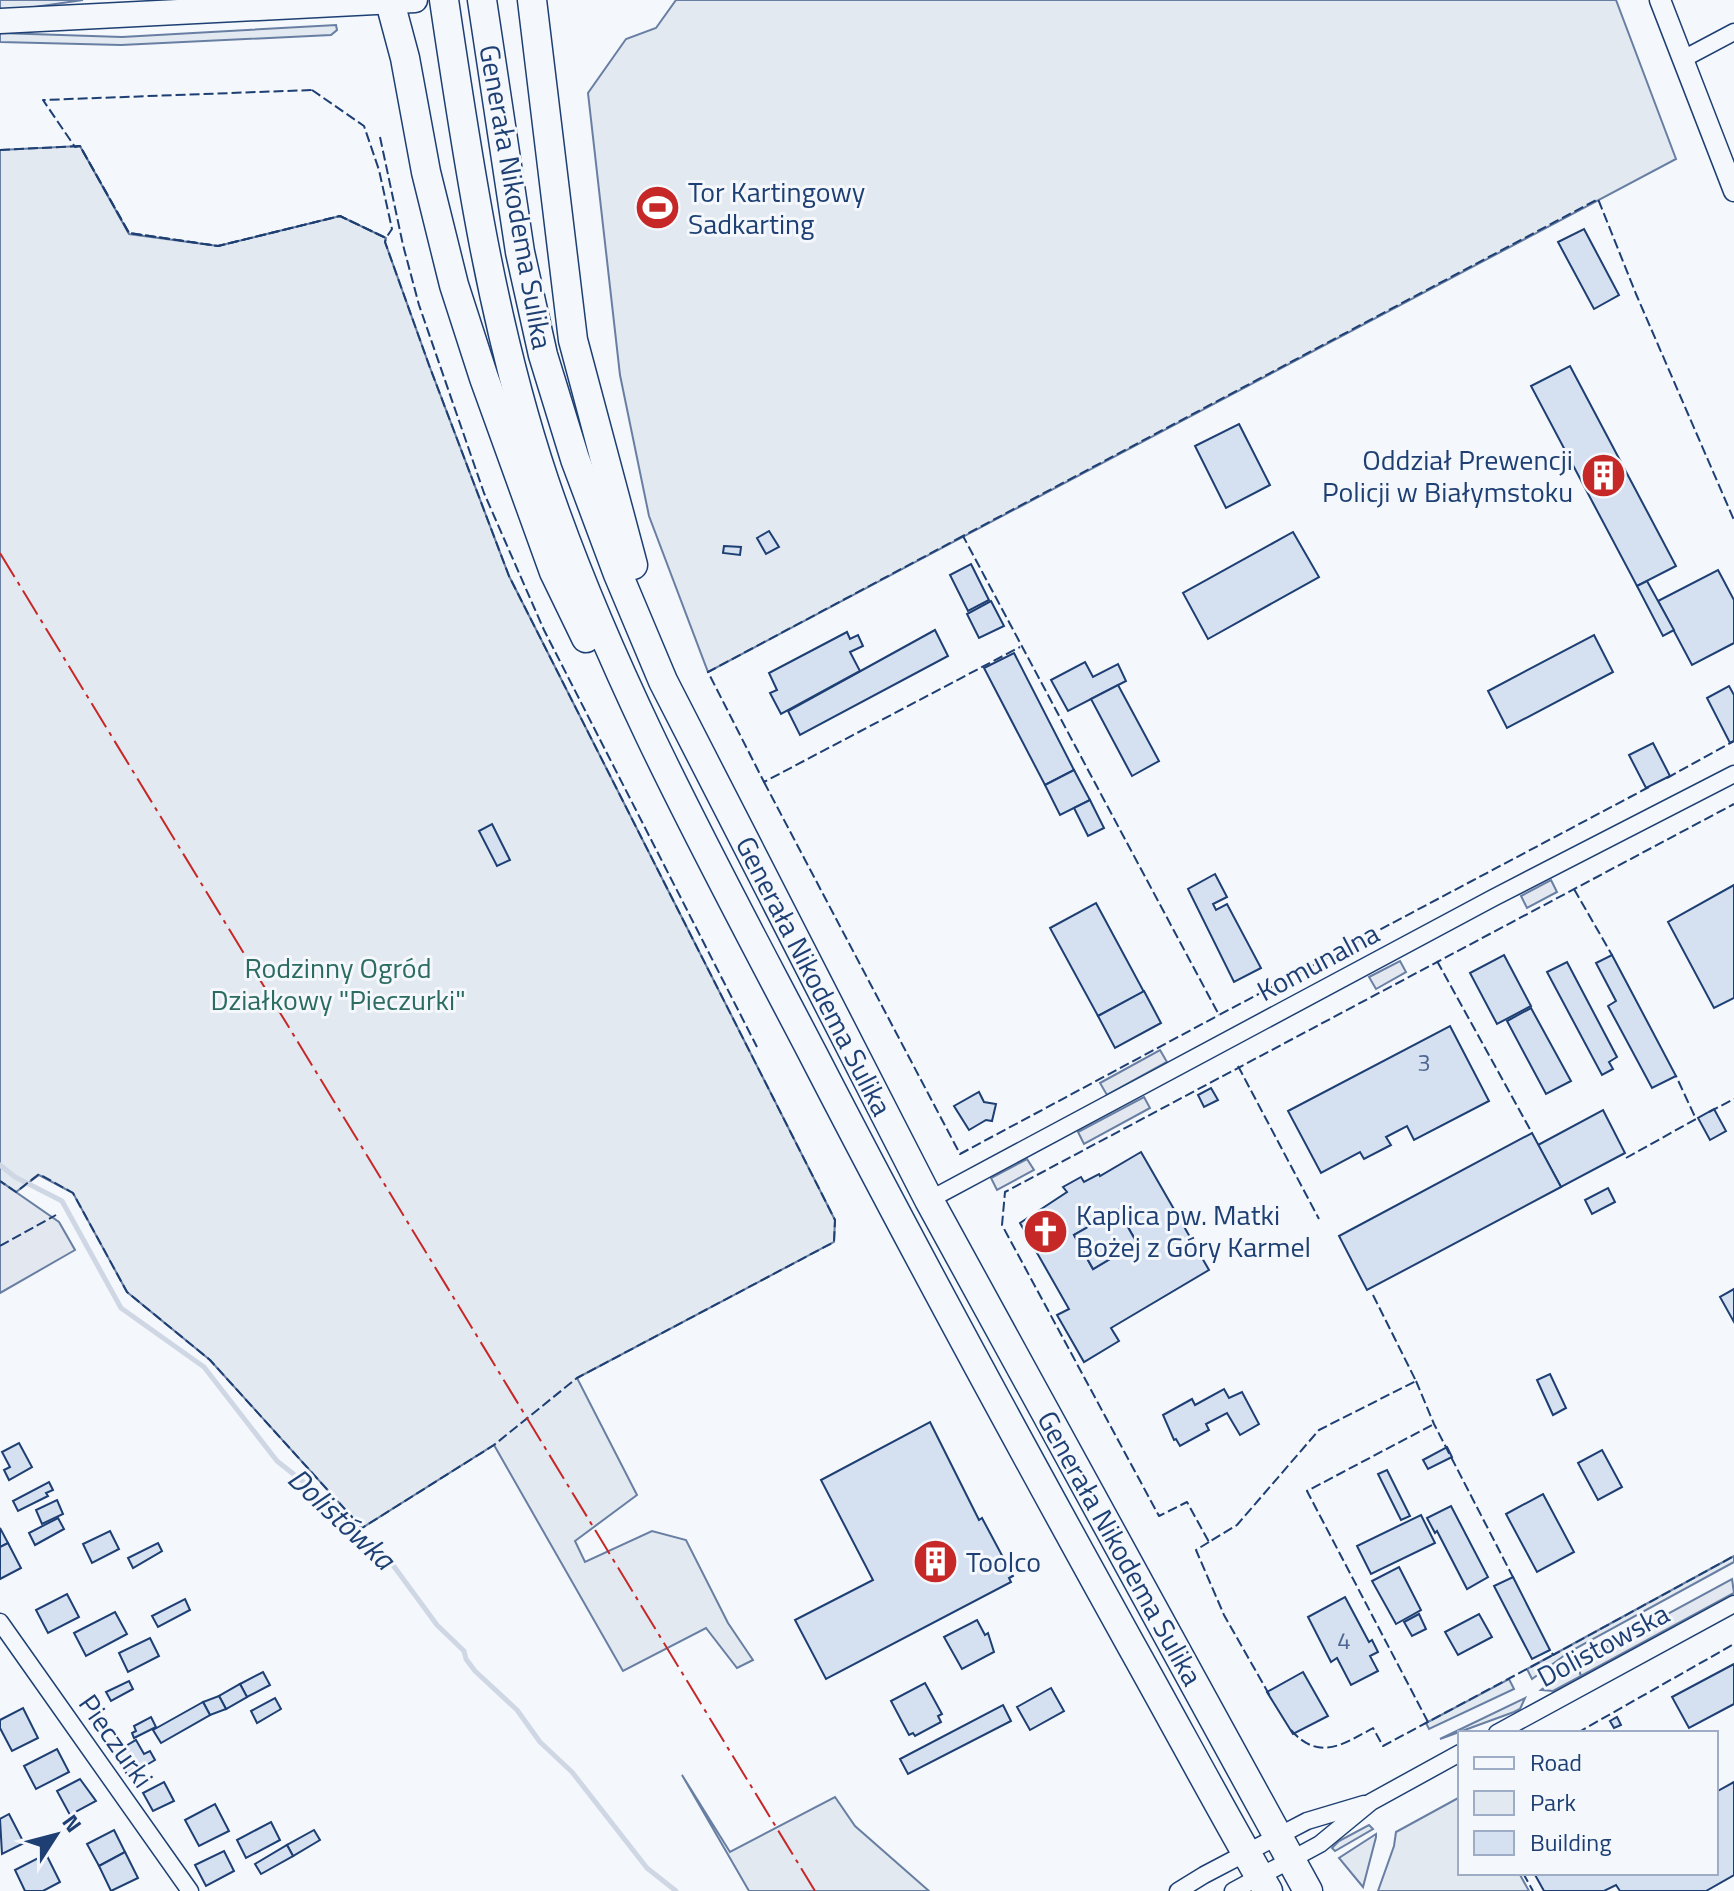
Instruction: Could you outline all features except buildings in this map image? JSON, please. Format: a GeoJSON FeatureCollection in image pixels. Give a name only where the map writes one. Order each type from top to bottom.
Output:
{"type":"FeatureCollection","features":[{"type":"Feature","properties":{"kind":"highway","name":"Generała Nikodema Sulika"},"geometry":{"type":"LineString","coordinates":[[444,0],[483,250],[512,373],[543,478],[603,631],[705,847],[935,1288],[1258,1873]]}},
{"type":"Feature","properties":{"kind":"highway","name":"Generała Nikodema Sulika"},"geometry":{"type":"LineString","coordinates":[[482,0],[500,131],[526,282],[543,355],[575,459],[618,574],[663,681],[929,1200],[1308,1891]]}},
{"type":"Feature","properties":{"kind":"highway"},"geometry":{"type":"LineString","coordinates":[[532,0],[573,340],[633,566],[678,677],[703,761]]}},
{"type":"Feature","properties":{"kind":"highway"},"geometry":{"type":"LineString","coordinates":[[398,1],[426,172],[454,285],[554,572],[638,744],[705,847]]}},
{"type":"Feature","properties":{"kind":"main road"},"geometry":{"type":"LineString","coordinates":[[0,21],[398,1]]}},
{"type":"Feature","properties":{"kind":"street"},"geometry":{"type":"LineString","coordinates":[[1660,0],[1734,191]]}},
{"type":"Feature","properties":{"kind":"street"},"geometry":{"type":"LineString","coordinates":[[1683,59],[1734,32]]}},
{"type":"Feature","properties":{"kind":"street","name":"Komunalna"},"geometry":{"type":"LineString","coordinates":[[929,1200],[1493,898],[1734,774]]}},
{"type":"Feature","properties":{"kind":"street","name":"Dolistowska"},"geometry":{"type":"LineString","coordinates":[[1501,1731],[1734,1604]]}},
{"type":"Feature","properties":{"kind":"street","name":"Pieczurki"},"geometry":{"type":"LineString","coordinates":[[0,1622],[190,1891]]}},
{"type":"Feature","properties":{"kind":"street"},"geometry":{"type":"LineString","coordinates":[[1178,1891],[1258,1873],[1285,1848],[1320,1844],[1371,1802],[1458,1754]]}},
{"type":"Feature","properties":{"kind":"street"},"geometry":{"type":"LineString","coordinates":[[1233,1891],[1285,1848],[1307,1821],[1371,1802]]}},
{"type":"Feature","properties":{"kind":"green space"},"geometry":{"type":"Polygon","coordinates":[[[0,0],[83,0],[0,12],[0,0]]]}},
{"type":"Feature","properties":{"kind":"green space"},"geometry":{"type":"Polygon","coordinates":[[[676,0],[1616,0],[1676,159],[708,672],[649,516],[620,375],[588,93],[626,39],[656,28],[676,0]]]}},
{"type":"Feature","properties":{"kind":"green space"},"geometry":{"type":"Polygon","coordinates":[[[336,25],[337,30],[331,35],[121,45],[0,42],[0,33],[122,37],[336,25]]]}},
{"type":"Feature","properties":{"kind":"green space","name":"Rodzinny Ogród Działkowy \"Pieczurki\""},"geometry":{"type":"Polygon","coordinates":[[[80,146],[129,234],[218,246],[340,216],[386,238],[429,365],[509,576],[835,1220],[834,1242],[577,1378],[637,1495],[575,1541],[585,1562],[652,1531],[686,1540],[728,1623],[753,1660],[737,1668],[706,1628],[623,1671],[494,1445],[362,1528],[210,1360],[127,1292],[73,1193],[39,1175],[16,1192],[0,1181],[0,150],[80,146]]]}},
{"type":"Feature","properties":{"kind":"green space"},"geometry":{"type":"Polygon","coordinates":[[[1734,1556],[1734,1562],[1569,1652],[1532,1679],[1527,1669],[1734,1556]]]}},
{"type":"Feature","properties":{"kind":"green space"},"geometry":{"type":"Polygon","coordinates":[[[1577,1663],[1581,1676],[1553,1691],[1541,1690],[1577,1663]]]}},
{"type":"Feature","properties":{"kind":"green space"},"geometry":{"type":"Polygon","coordinates":[[[1509,1679],[1514,1689],[1429,1729],[1426,1723],[1509,1679]]]}},
{"type":"Feature","properties":{"kind":"green space"},"geometry":{"type":"Polygon","coordinates":[[[1525,1698],[1520,1709],[1514,1712],[1440,1739],[1525,1698]]]}},
{"type":"Feature","properties":{"kind":"green space"},"geometry":{"type":"Polygon","coordinates":[[[682,1775],[730,1852],[835,1797],[855,1826],[929,1891],[749,1891],[682,1775]]]}},
{"type":"Feature","properties":{"kind":"green space"},"geometry":{"type":"Polygon","coordinates":[[[1458,1798],[1458,1875],[1520,1875],[1529,1891],[1378,1891],[1396,1832],[1458,1798]]]}},
{"type":"Feature","properties":{"kind":"green space"},"geometry":{"type":"Polygon","coordinates":[[[1369,1825],[1373,1829],[1335,1851],[1332,1848],[1339,1841],[1369,1825]]]}},
{"type":"Feature","properties":{"kind":"green space"},"geometry":{"type":"Polygon","coordinates":[[[1376,1834],[1376,1837],[1363,1887],[1339,1858],[1376,1834]]]}},
{"type":"Feature","properties":{"kind":"shaded area"},"geometry":{"type":"Polygon","coordinates":[[[1551,880],[1557,892],[1527,908],[1521,896],[1551,880]]]}},
{"type":"Feature","properties":{"kind":"shaded area"},"geometry":{"type":"Polygon","coordinates":[[[1400,961],[1406,972],[1376,989],[1369,977],[1400,961]]]}},
{"type":"Feature","properties":{"kind":"shaded area"},"geometry":{"type":"Polygon","coordinates":[[[1160,1050],[1167,1062],[1107,1095],[1100,1083],[1160,1050]]]}},
{"type":"Feature","properties":{"kind":"shaded area"},"geometry":{"type":"Polygon","coordinates":[[[1144,1097],[1150,1108],[1084,1144],[1078,1132],[1144,1097]]]}},
{"type":"Feature","properties":{"kind":"shaded area"},"geometry":{"type":"Polygon","coordinates":[[[1027,1159],[1034,1170],[997,1190],[991,1178],[1027,1159]]]}},
{"type":"Feature","properties":{"kind":"shaded area"},"geometry":{"type":"Polygon","coordinates":[[[0,1181],[59,1222],[75,1250],[0,1293],[0,1181]]]}},
{"type":"Feature","properties":{"kind":"shaded area"},"geometry":{"type":"Polygon","coordinates":[[[1732,1579],[1734,1593],[1581,1676],[1577,1663],[1732,1579]]]}},
{"type":"Feature","properties":{"kind":"waterway","name":"Dolistówka"},"geometry":{"type":"LineString","coordinates":[[0,1165],[15,1177],[62,1201],[121,1308],[204,1367],[277,1461],[306,1484],[322,1504],[387,1557],[437,1625],[464,1651],[475,1671],[517,1710],[540,1742],[572,1772],[647,1868],[676,1891]]}},
{"type":"Feature","properties":{"kind":"fence"},"geometry":{"type":"LineString","coordinates":[[312,90],[364,126],[379,170],[392,229],[386,238],[340,216],[218,246],[129,233],[80,146],[75,147],[43,100],[312,90]]}},
{"type":"Feature","properties":{"kind":"fence"},"geometry":{"type":"LineString","coordinates":[[380,137],[419,305],[484,493],[544,630],[757,1047]]}},
{"type":"Feature","properties":{"kind":"fence"},"geometry":{"type":"LineString","coordinates":[[0,150],[80,146],[129,233],[218,246],[340,216],[386,238],[429,365],[509,576],[835,1220],[834,1242],[577,1378],[494,1445],[362,1528],[210,1360],[127,1292],[73,1193],[39,1174],[16,1192],[0,1181]]}},
{"type":"Feature","properties":{"kind":"fence"},"geometry":{"type":"LineString","coordinates":[[1649,787],[1219,1015],[963,536],[1598,199],[1734,520]]}},
{"type":"Feature","properties":{"kind":"fence"},"geometry":{"type":"LineString","coordinates":[[963,536],[708,672],[764,782],[1020,647]]}},
{"type":"Feature","properties":{"kind":"fence"},"geometry":{"type":"LineString","coordinates":[[1667,778],[1734,741]]}},
{"type":"Feature","properties":{"kind":"fence"},"geometry":{"type":"LineString","coordinates":[[764,782],[960,1154],[1219,1015]]}},
{"type":"Feature","properties":{"kind":"fence"},"geometry":{"type":"LineString","coordinates":[[1373,1295],[1416,1381],[1319,1430],[1237,1525],[1209,1542],[1187,1502],[1159,1516],[1002,1225],[1005,1192],[1734,804]]}},
{"type":"Feature","properties":{"kind":"fence"},"geometry":{"type":"LineString","coordinates":[[1574,889],[1612,955]]}},
{"type":"Feature","properties":{"kind":"fence"},"geometry":{"type":"LineString","coordinates":[[1437,961],[1532,1133]]}},
{"type":"Feature","properties":{"kind":"fence"},"geometry":{"type":"LineString","coordinates":[[1238,1066],[1319,1219]]}},
{"type":"Feature","properties":{"kind":"fence"},"geometry":{"type":"LineString","coordinates":[[1626,1158],[1696,1119],[1676,1076]]}},
{"type":"Feature","properties":{"kind":"fence"},"geometry":{"type":"LineString","coordinates":[[1709,1112],[1734,1099]]}},
{"type":"Feature","properties":{"kind":"fence"},"geometry":{"type":"LineString","coordinates":[[0,1246],[56,1215]]}},
{"type":"Feature","properties":{"kind":"fence"},"geometry":{"type":"LineString","coordinates":[[1416,1381],[1434,1424],[1515,1581]]}},
{"type":"Feature","properties":{"kind":"fence"},"geometry":{"type":"LineString","coordinates":[[1428,1722],[1307,1491],[1434,1424]]}},
{"type":"Feature","properties":{"kind":"fence"},"geometry":{"type":"LineString","coordinates":[[1209,1542],[1196,1550],[1224,1615],[1270,1696]]}},
{"type":"Feature","properties":{"kind":"fence"},"geometry":{"type":"LineString","coordinates":[[1552,1653],[1734,1556]]}},
{"type":"Feature","properties":{"kind":"fence"},"geometry":{"type":"LineString","coordinates":[[1581,1731],[1734,1644]]}},
{"type":"Feature","properties":{"kind":"fence"},"geometry":{"type":"LineString","coordinates":[[1291,1730],[1301,1740],[1322,1748],[1342,1744],[1373,1728],[1383,1746],[1553,1655]]}},
{"type":"Feature","properties":{"kind":"fence"},"geometry":{"type":"LineString","coordinates":[[1524,1875],[1533,1891]]}},
{"type":"Feature","properties":{"kind":"power"},"geometry":{"type":"LineString","coordinates":[[0,553],[815,1891]]}},
{"type":"Feature","properties":{"kind":"place","name":"Tor Kartingowy Sadkarting"},"geometry":{"type":"Point","coordinates":[657,208]}},
{"type":"Feature","properties":{"kind":"place","name":"Oddział Prewencji Policji w Białymstoku"},"geometry":{"type":"Point","coordinates":[1604,476]}},
{"type":"Feature","properties":{"kind":"place","name":"Kaplica pw. Matki Bożej z Góry Karmel"},"geometry":{"type":"Point","coordinates":[1045,1231]}},
{"type":"Feature","properties":{"kind":"place","name":"Toolco"},"geometry":{"type":"Point","coordinates":[935,1562]}}]}
